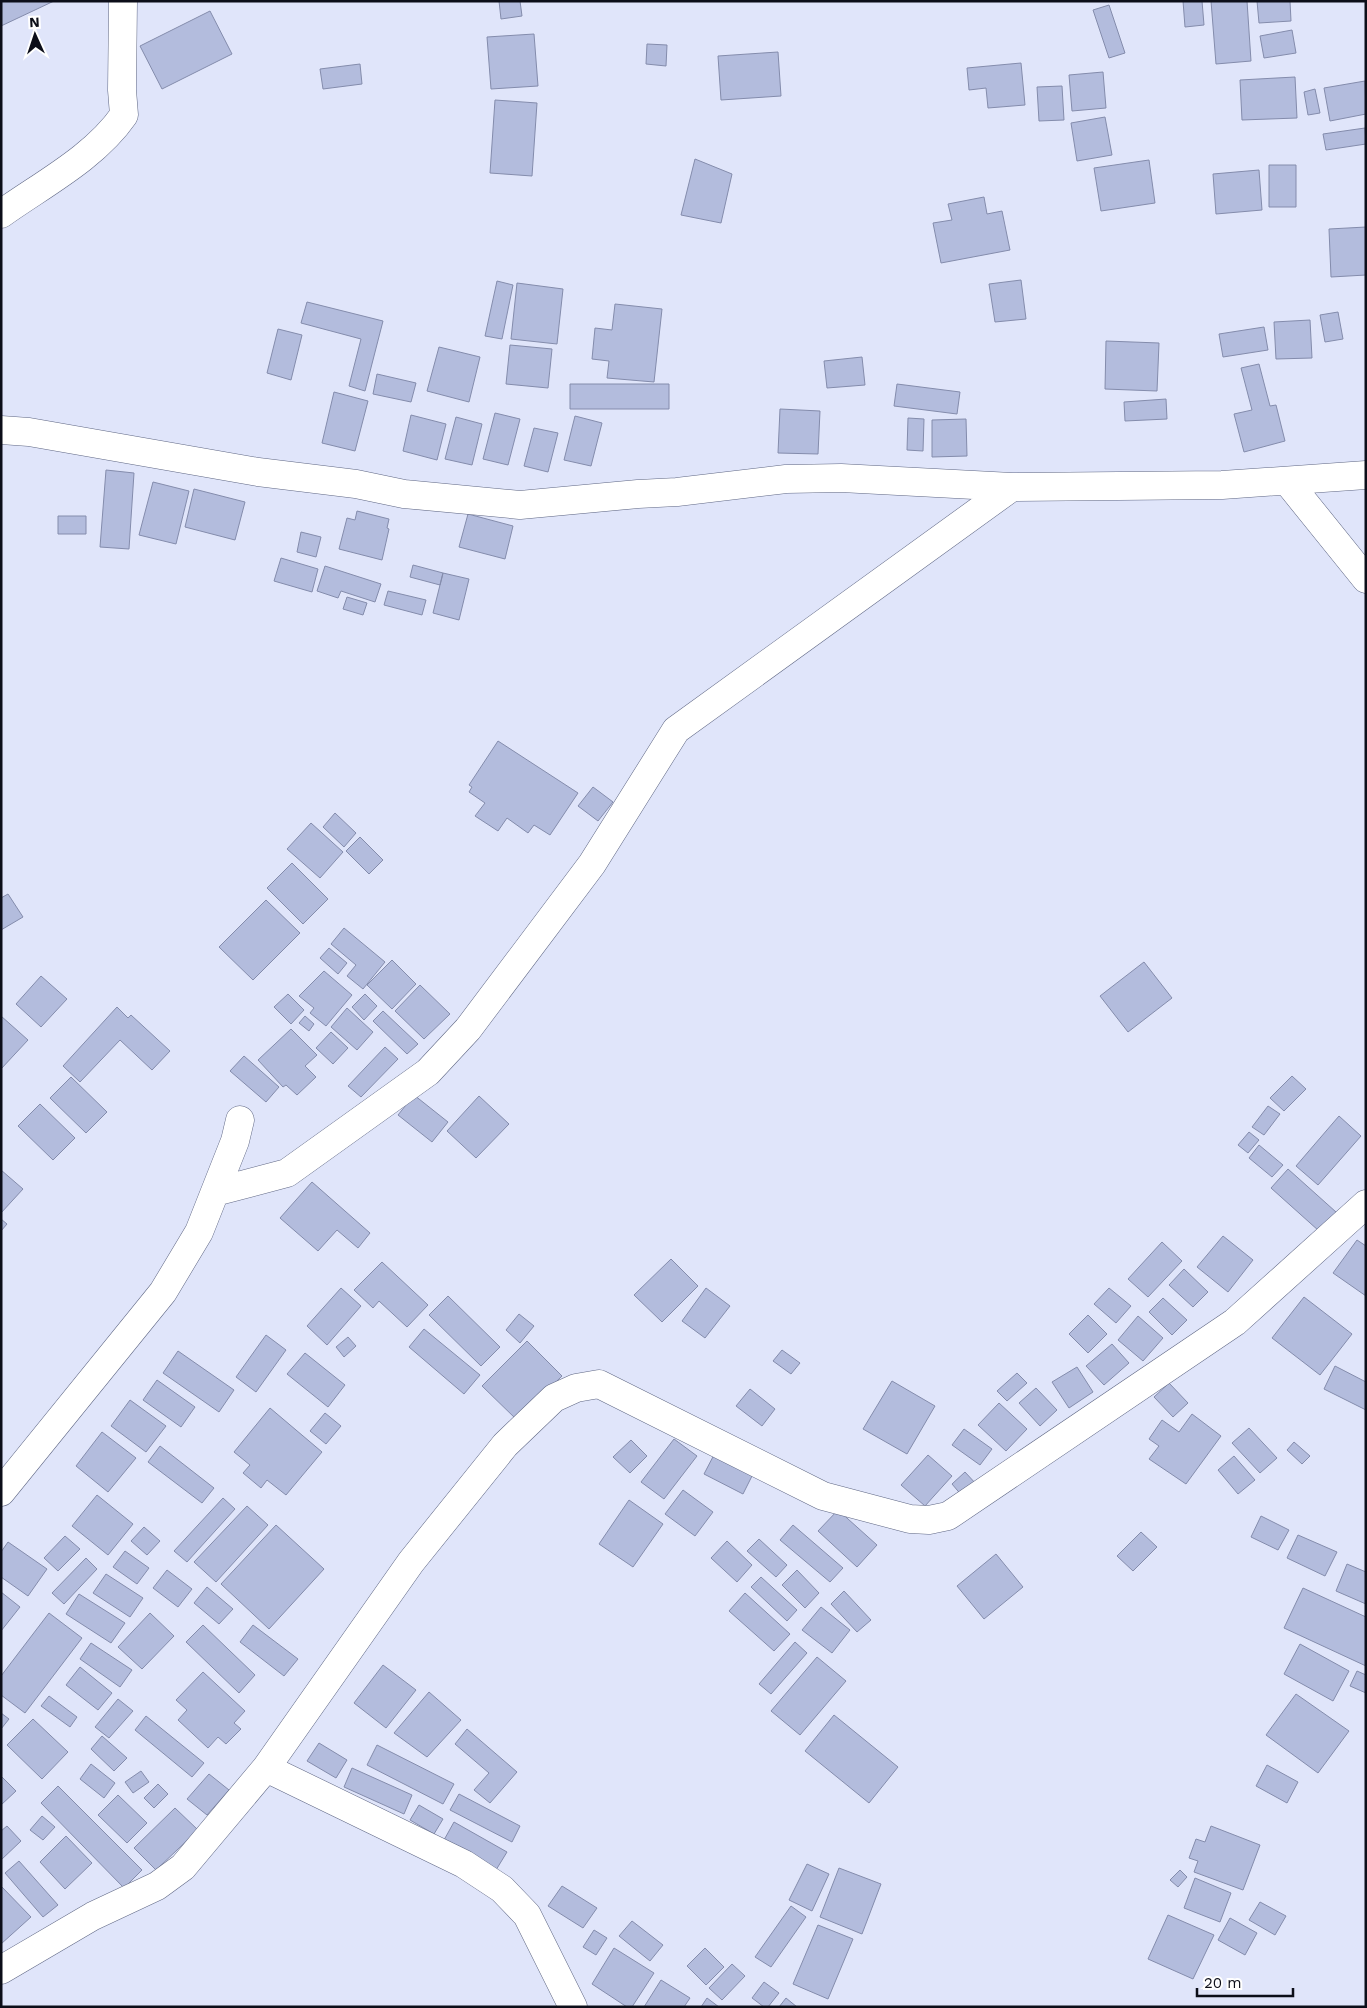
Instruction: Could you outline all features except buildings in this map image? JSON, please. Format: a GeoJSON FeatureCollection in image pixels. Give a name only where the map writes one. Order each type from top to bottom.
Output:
{"type":"FeatureCollection","features":[{"type":"Feature","properties":{"kind":"street"},"geometry":{"type":"LineString","coordinates":[[1,214],[89,153],[113,130],[124,115],[122,90],[123,1]]}},
{"type":"Feature","properties":{"kind":"street"},"geometry":{"type":"LineString","coordinates":[[1,430],[29,432],[258,472],[356,484],[404,494],[520,505],[677,492],[786,479],[840,478],[1012,487],[1222,485],[1366,475]]}},
{"type":"Feature","properties":{"kind":"street"},"geometry":{"type":"LineString","coordinates":[[1287,481],[1366,579]]}},
{"type":"Feature","properties":{"kind":"street"},"geometry":{"type":"LineString","coordinates":[[215,1192],[287,1173],[428,1072],[468,1029],[592,864],[676,730],[1012,487]]}},
{"type":"Feature","properties":{"kind":"street"},"geometry":{"type":"LineString","coordinates":[[1,1492],[163,1292],[200,1232],[235,1141],[240,1120]]}},
{"type":"Feature","properties":{"kind":"street"},"geometry":{"type":"LineString","coordinates":[[1,1970],[93,1916],[157,1886],[183,1867],[266,1768],[411,1562],[505,1445],[554,1398],[576,1388],[599,1384],[823,1496],[910,1519],[929,1520],[948,1516],[1235,1322],[1366,1204]]}},
{"type":"Feature","properties":{"kind":"street"},"geometry":{"type":"LineString","coordinates":[[266,1768],[464,1864],[502,1889],[527,1914],[573,2007]]}}]}
